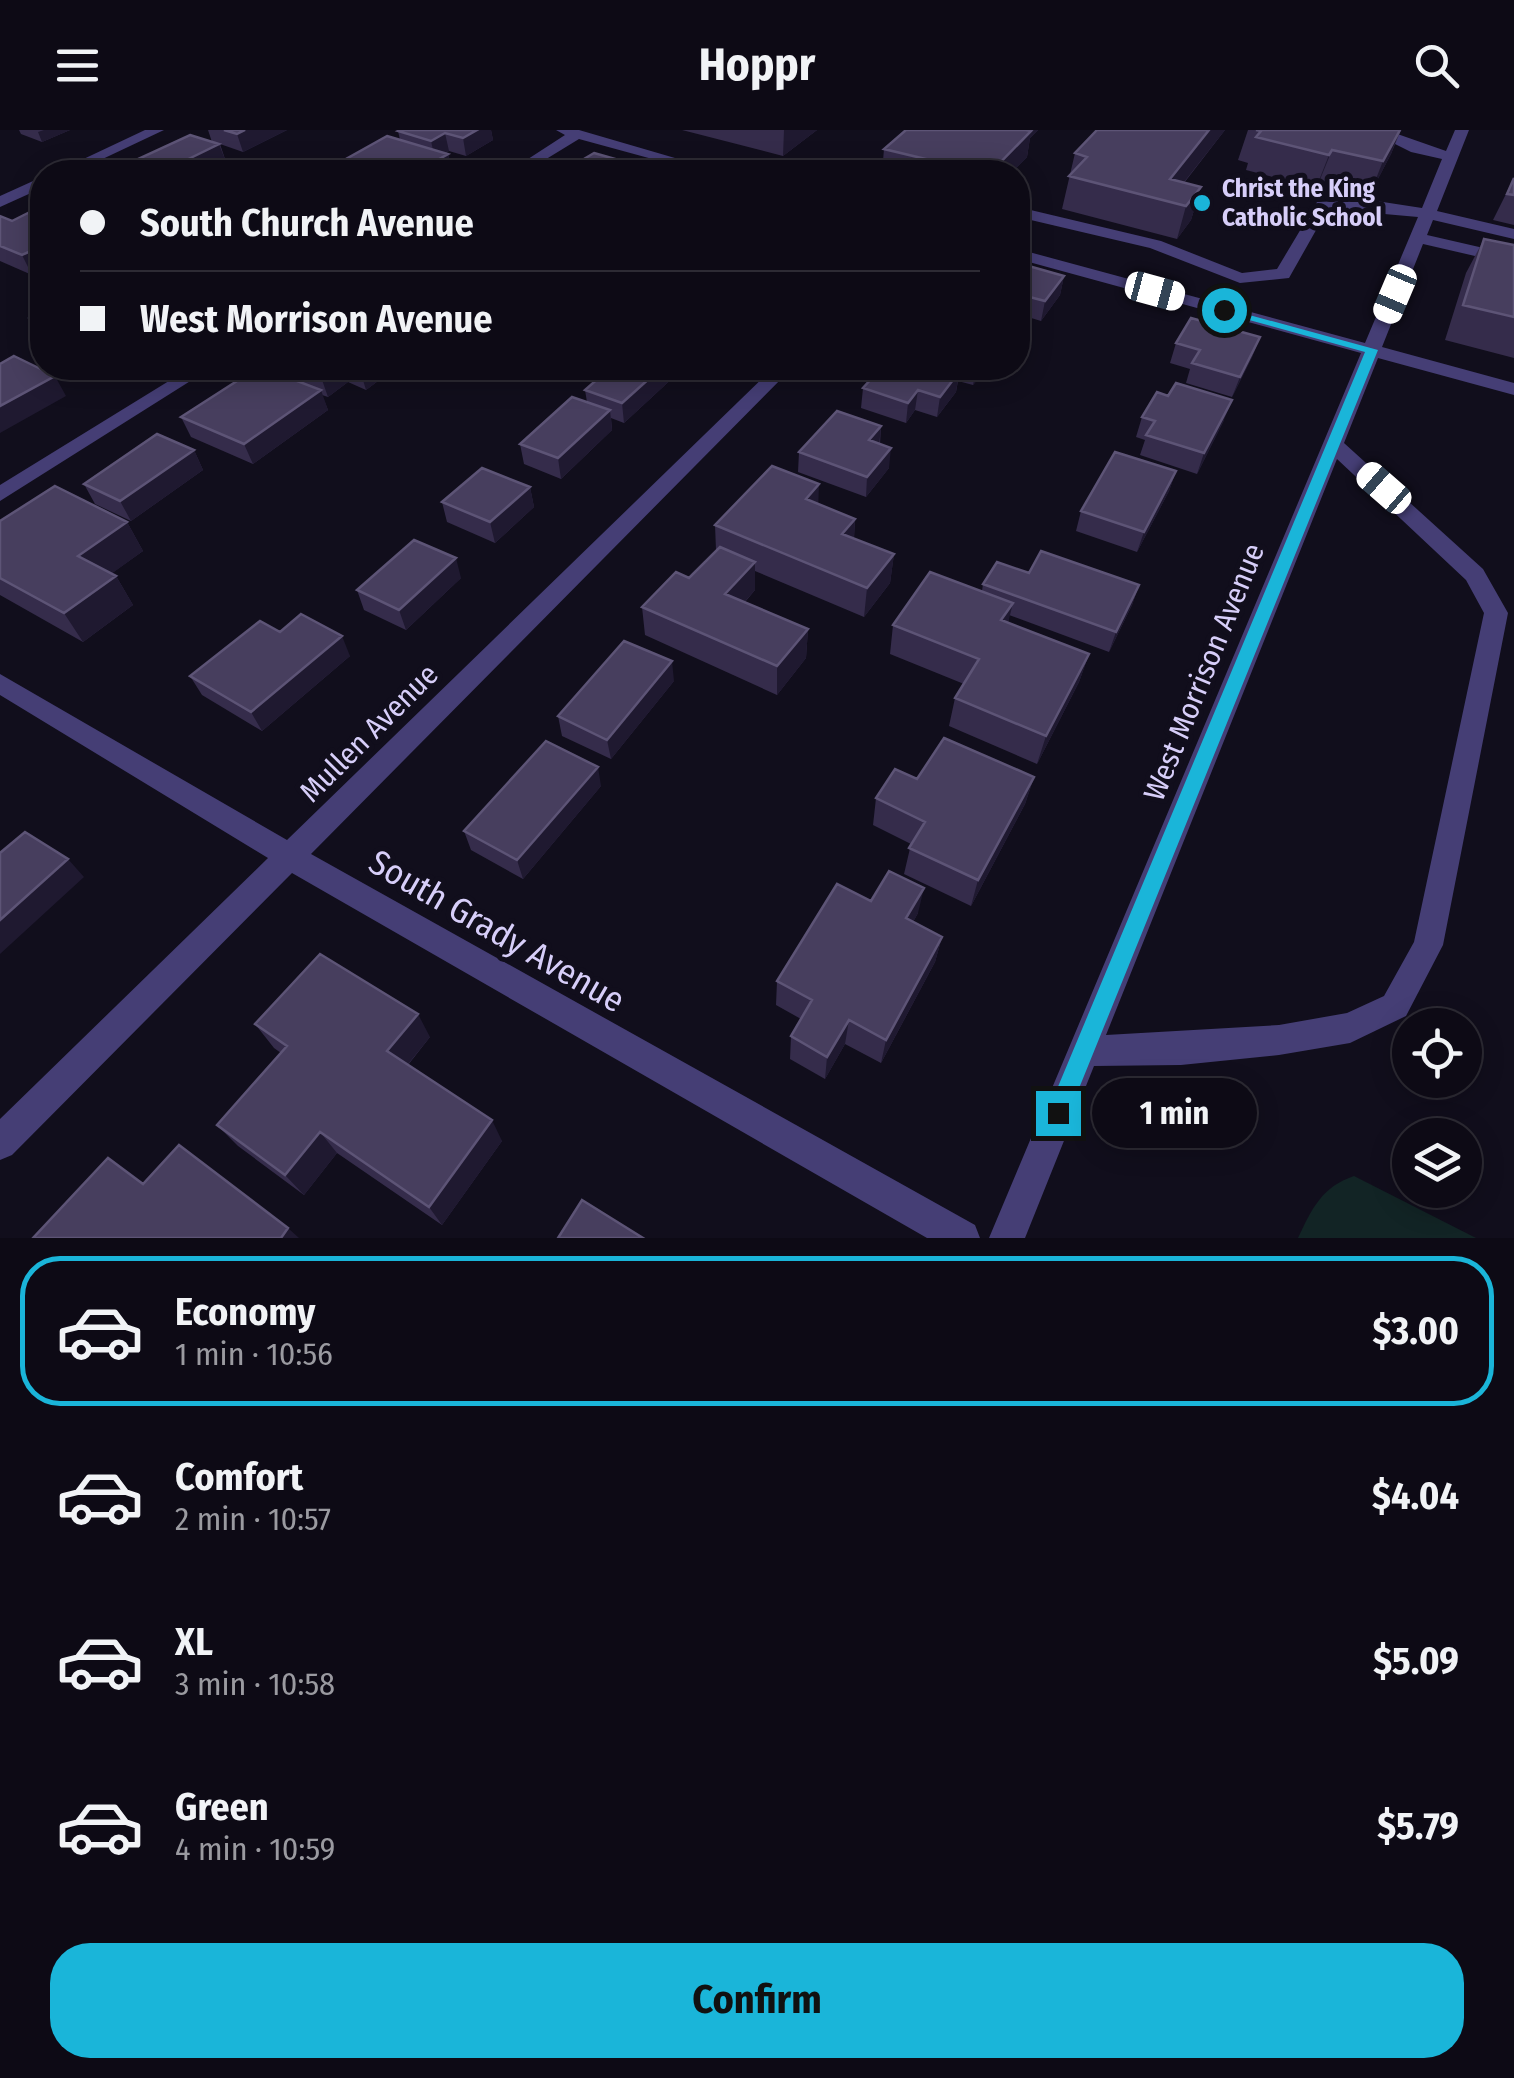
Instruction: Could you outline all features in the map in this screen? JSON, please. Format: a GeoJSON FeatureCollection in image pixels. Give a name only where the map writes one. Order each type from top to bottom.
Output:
{"type":"FeatureCollection","features":[{"type":"Feature","properties":{"kind":"street"},"geometry":{"type":"LineString","coordinates":[[91,160],[158,130]]}},
{"type":"Feature","properties":{"kind":"street"},"geometry":{"type":"LineString","coordinates":[[1374,130],[1451,158]]}},
{"type":"Feature","properties":{"kind":"street","name":"West Morrison Avenue"},"geometry":{"type":"LineString","coordinates":[[1007,1238],[1462,130]]}},
{"type":"Feature","properties":{"kind":"street"},"geometry":{"type":"LineString","coordinates":[[532,160],[570,132],[672,160]]}},
{"type":"Feature","properties":{"kind":"street"},"geometry":{"type":"LineString","coordinates":[[0,202],[30,188]]}},
{"type":"Feature","properties":{"kind":"street"},"geometry":{"type":"LineString","coordinates":[[1030,215],[1155,244],[1240,278],[1283,274],[1323,205],[1344,203],[1427,215],[1514,234]]}},
{"type":"Feature","properties":{"kind":"street"},"geometry":{"type":"LineString","coordinates":[[1418,238],[1514,260]]}},
{"type":"Feature","properties":{"kind":"street"},"geometry":{"type":"LineString","coordinates":[[1030,257],[1514,389]]}},
{"type":"Feature","properties":{"kind":"street"},"geometry":{"type":"LineString","coordinates":[[0,494],[183,380]]}},
{"type":"Feature","properties":{"kind":"street","name":"Mullen Avenue"},"geometry":{"type":"LineString","coordinates":[[0,1143],[771,380]]}},
{"type":"Feature","properties":{"kind":"street"},"geometry":{"type":"LineString","coordinates":[[1084,1050],[1181,1049],[1350,1028],[1395,1006],[1428,945],[1496,613],[1475,575],[1333,444]]}},
{"type":"Feature","properties":{"kind":"street","name":"South Grady Avenue"},"geometry":{"type":"LineString","coordinates":[[0,682],[290,856],[962,1238]]}},
{"type":"Feature","properties":{"kind":"shaded area"},"geometry":{"type":"Polygon","coordinates":[[[1354,1176],[1392,1195],[1392,1208],[1417,1208],[1476,1238],[1298,1238],[1319,1200],[1354,1176]]]}},
{"type":"Feature","properties":{"kind":"building"},"geometry":{"type":"Polygon","coordinates":[[[400,130],[477,130],[463,138],[445,133],[431,141],[400,130]]]}},
{"type":"Feature","properties":{"kind":"building"},"geometry":{"type":"Polygon","coordinates":[[[906,130],[1031,131],[1003,160],[930,160],[884,149],[906,130]]]}},
{"type":"Feature","properties":{"kind":"building"},"geometry":{"type":"Polygon","coordinates":[[[1097,130],[1209,130],[1170,179],[1201,187],[1186,206],[1069,176],[1087,157],[1075,153],[1097,130]]]}},
{"type":"Feature","properties":{"kind":"building"},"geometry":{"type":"Polygon","coordinates":[[[1256,130],[1400,130],[1383,161],[1332,150],[1329,155],[1256,137],[1261,131],[1256,130]]]}},
{"type":"Feature","properties":{"kind":"building"},"geometry":{"type":"Polygon","coordinates":[[[190,135],[219,144],[186,160],[138,159],[190,135]]]}},
{"type":"Feature","properties":{"kind":"building"},"geometry":{"type":"Polygon","coordinates":[[[387,136],[448,154],[437,160],[344,160],[387,136]]]}},
{"type":"Feature","properties":{"kind":"building"},"geometry":{"type":"Polygon","coordinates":[[[594,153],[618,160],[582,160],[594,153]]]}},
{"type":"Feature","properties":{"kind":"building"},"geometry":{"type":"Polygon","coordinates":[[[30,212],[30,251],[22,255],[0,246],[0,216],[12,221],[30,212]]]}},
{"type":"Feature","properties":{"kind":"building"},"geometry":{"type":"Polygon","coordinates":[[[1484,239],[1514,245],[1514,317],[1463,305],[1484,239]]]}},
{"type":"Feature","properties":{"kind":"building"},"geometry":{"type":"Polygon","coordinates":[[[1030,266],[1064,276],[1045,301],[1030,297],[1030,266]]]}},
{"type":"Feature","properties":{"kind":"building"},"geometry":{"type":"Polygon","coordinates":[[[1191,318],[1260,337],[1240,377],[1192,363],[1200,350],[1176,343],[1191,318]]]}},
{"type":"Feature","properties":{"kind":"building"},"geometry":{"type":"Polygon","coordinates":[[[14,356],[30,364],[30,380],[48,380],[0,406],[0,364],[14,356]]]}},
{"type":"Feature","properties":{"kind":"building"},"geometry":{"type":"Polygon","coordinates":[[[238,380],[295,380],[321,390],[244,444],[181,417],[238,380]]]}},
{"type":"Feature","properties":{"kind":"building"},"geometry":{"type":"Polygon","coordinates":[[[596,380],[648,380],[622,403],[585,390],[596,380]]]}},
{"type":"Feature","properties":{"kind":"building"},"geometry":{"type":"Polygon","coordinates":[[[870,380],[953,380],[940,397],[918,390],[908,403],[863,388],[870,380]]]}},
{"type":"Feature","properties":{"kind":"building"},"geometry":{"type":"Polygon","coordinates":[[[1176,383],[1232,400],[1204,453],[1146,435],[1155,421],[1142,417],[1157,392],[1168,396],[1176,383]]]}},
{"type":"Feature","properties":{"kind":"building"},"geometry":{"type":"Polygon","coordinates":[[[572,397],[610,410],[558,458],[520,444],[572,397]]]}},
{"type":"Feature","properties":{"kind":"building"},"geometry":{"type":"Polygon","coordinates":[[[837,411],[881,426],[869,440],[891,448],[867,477],[799,452],[837,411]]]}},
{"type":"Feature","properties":{"kind":"building"},"geometry":{"type":"Polygon","coordinates":[[[157,434],[194,450],[120,501],[84,484],[157,434]]]}},
{"type":"Feature","properties":{"kind":"building"},"geometry":{"type":"Polygon","coordinates":[[[1115,452],[1176,471],[1144,532],[1081,511],[1115,452]]]}},
{"type":"Feature","properties":{"kind":"building"},"geometry":{"type":"Polygon","coordinates":[[[772,466],[819,484],[806,499],[855,519],[842,534],[894,554],[867,588],[715,525],[772,466]]]}},
{"type":"Feature","properties":{"kind":"building"},"geometry":{"type":"Polygon","coordinates":[[[482,468],[530,487],[490,522],[442,502],[482,468]]]}},
{"type":"Feature","properties":{"kind":"building"},"geometry":{"type":"Polygon","coordinates":[[[55,486],[127,522],[78,556],[116,576],[64,613],[0,578],[0,521],[55,486]]]}},
{"type":"Feature","properties":{"kind":"building"},"geometry":{"type":"Polygon","coordinates":[[[414,540],[456,558],[399,610],[357,590],[414,540]]]}},
{"type":"Feature","properties":{"kind":"building"},"geometry":{"type":"Polygon","coordinates":[[[720,547],[755,562],[725,594],[808,629],[777,666],[642,607],[676,572],[689,578],[720,547]]]}},
{"type":"Feature","properties":{"kind":"building"},"geometry":{"type":"Polygon","coordinates":[[[1041,551],[1139,585],[1116,632],[983,584],[997,562],[1029,573],[1041,551]]]}},
{"type":"Feature","properties":{"kind":"building"},"geometry":{"type":"Polygon","coordinates":[[[930,572],[1013,603],[1001,620],[1089,654],[1046,736],[955,698],[979,659],[893,625],[930,572]]]}},
{"type":"Feature","properties":{"kind":"building"},"geometry":{"type":"Polygon","coordinates":[[[301,614],[342,636],[251,712],[190,676],[260,621],[280,632],[301,614]]]}},
{"type":"Feature","properties":{"kind":"building"},"geometry":{"type":"Polygon","coordinates":[[[624,641],[672,661],[607,740],[558,716],[624,641]]]}},
{"type":"Feature","properties":{"kind":"building"},"geometry":{"type":"Polygon","coordinates":[[[944,738],[1034,777],[978,880],[909,848],[925,822],[876,798],[895,769],[917,779],[944,738]]]}},
{"type":"Feature","properties":{"kind":"building"},"geometry":{"type":"Polygon","coordinates":[[[546,741],[598,767],[517,860],[464,831],[546,741]]]}},
{"type":"Feature","properties":{"kind":"building"},"geometry":{"type":"Polygon","coordinates":[[[25,832],[68,859],[0,920],[0,853],[25,832]]]}},
{"type":"Feature","properties":{"kind":"building"},"geometry":{"type":"Polygon","coordinates":[[[889,871],[924,888],[906,918],[942,937],[886,1040],[849,1020],[827,1057],[791,1036],[812,1000],[777,981],[837,884],[871,901],[889,871]]]}},
{"type":"Feature","properties":{"kind":"building"},"geometry":{"type":"Polygon","coordinates":[[[320,954],[418,1014],[387,1051],[492,1120],[429,1207],[320,1132],[285,1175],[217,1125],[287,1046],[255,1024],[320,954]]]}},
{"type":"Feature","properties":{"kind":"building"},"geometry":{"type":"Polygon","coordinates":[[[179,1145],[288,1228],[281,1238],[33,1238],[108,1158],[143,1184],[179,1145]]]}},
{"type":"Feature","properties":{"kind":"building"},"geometry":{"type":"Polygon","coordinates":[[[582,1200],[643,1238],[558,1238],[582,1200]]]}},
{"type":"Feature","properties":{"kind":"place","name":"Christ the King Catholic School"},"geometry":{"type":"Point","coordinates":[1202,203]}},
{"type":"Feature","properties":{"kind":"route"},"geometry":{"type":"LineString","coordinates":[[1058,1113],[1372,350],[1224,310]]}}]}
